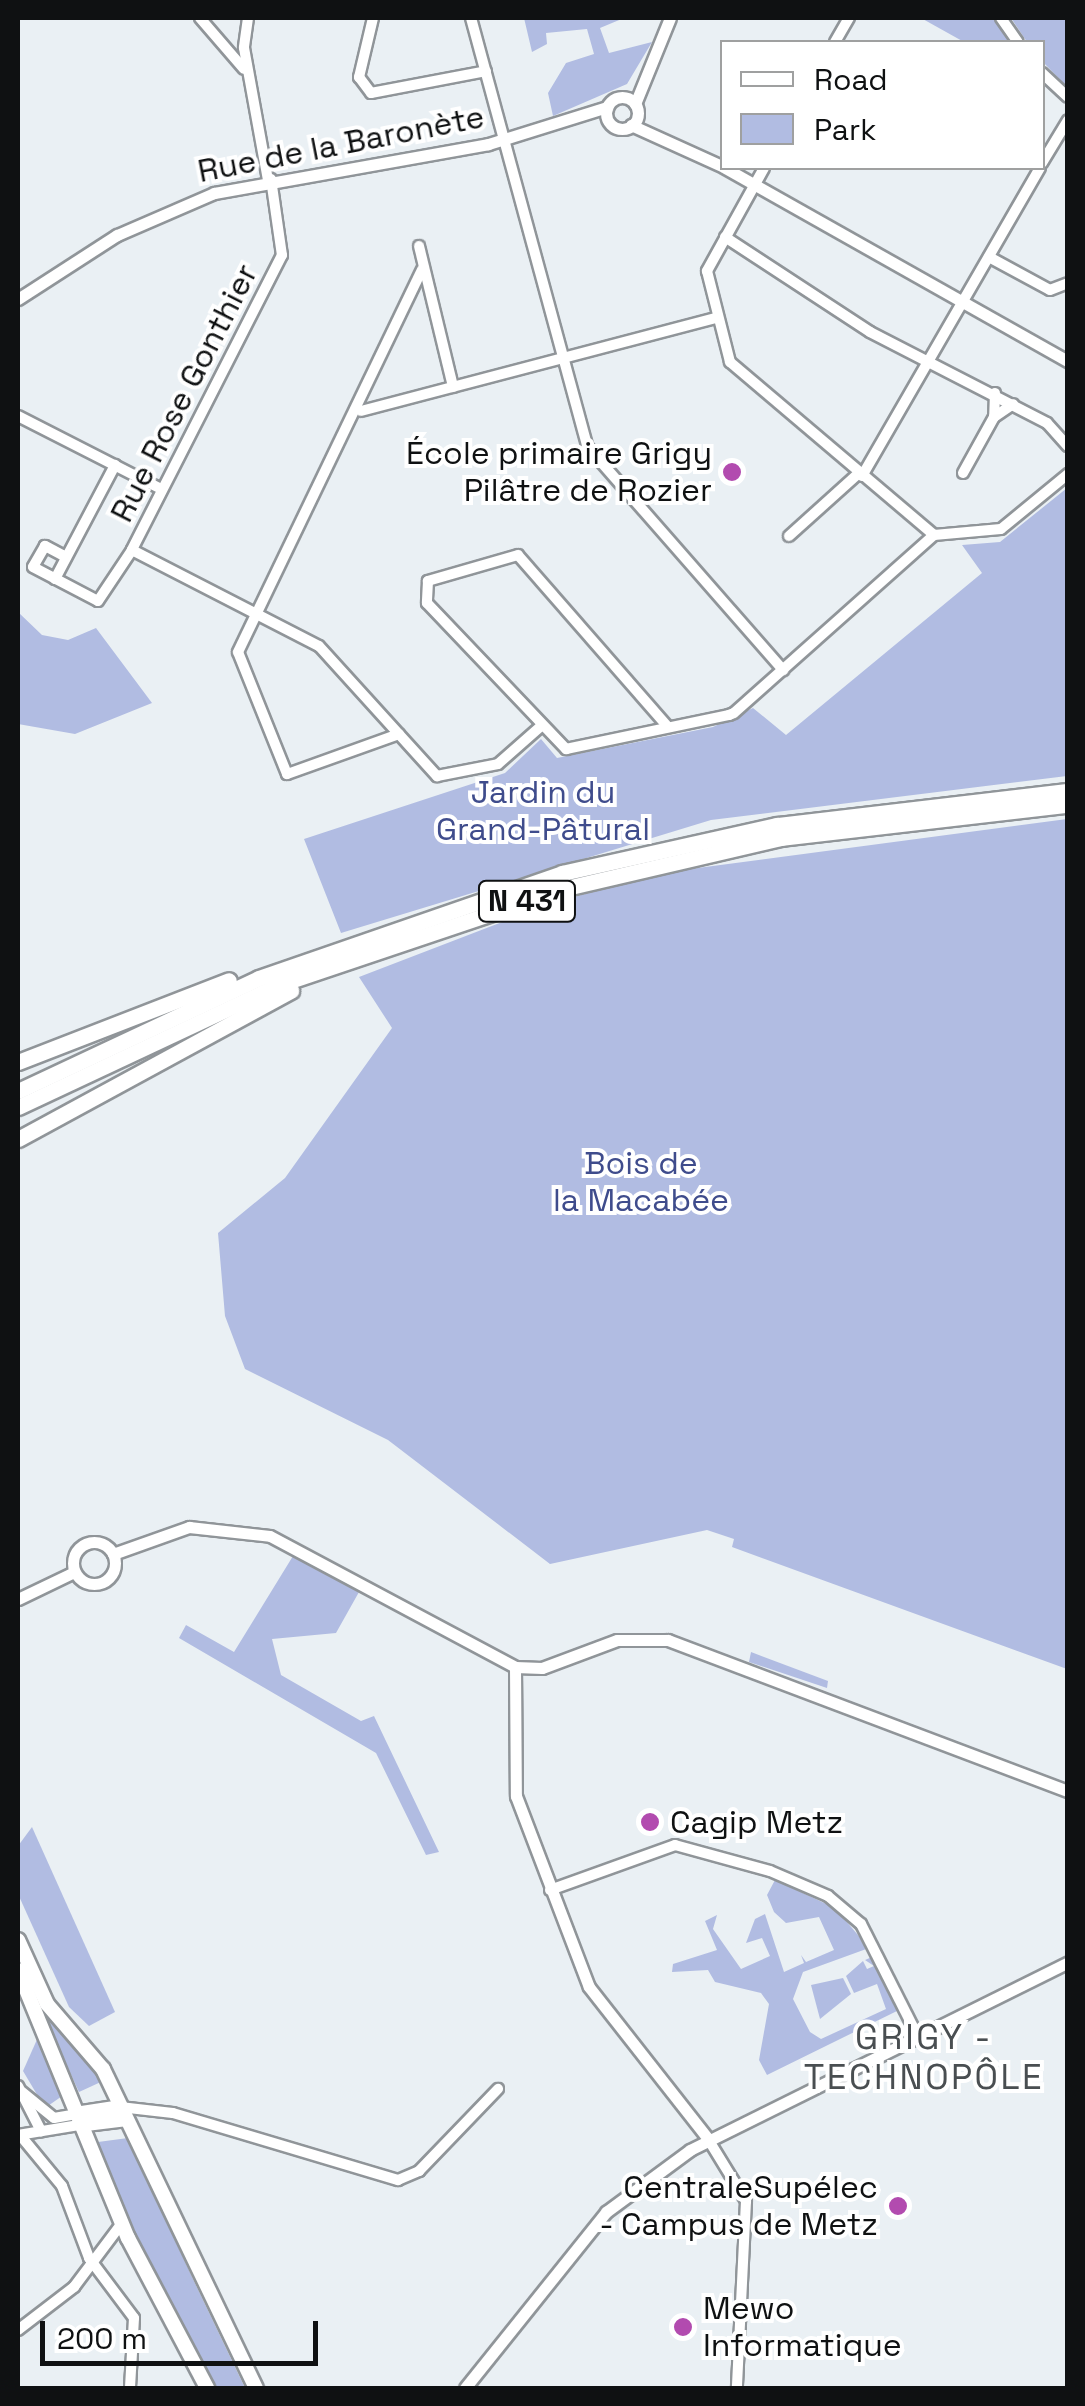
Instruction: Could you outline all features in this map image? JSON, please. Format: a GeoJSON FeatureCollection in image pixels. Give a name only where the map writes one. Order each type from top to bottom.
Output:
{"type":"FeatureCollection","features":[{"type":"Feature","properties":{"kind":"highway","name":"N 431"},"geometry":{"type":"LineString","coordinates":[[18,1091],[385,930],[562,873],[777,825],[1068,790]]}},
{"type":"Feature","properties":{"kind":"highway","name":"N 431"},"geometry":{"type":"LineString","coordinates":[[18,1107],[192,1022],[370,952],[566,888],[780,838],[1068,804]]}},
{"type":"Feature","properties":{"kind":"highway"},"geometry":{"type":"LineString","coordinates":[[18,1062],[300,953],[385,930]]}},
{"type":"Feature","properties":{"kind":"highway"},"geometry":{"type":"LineString","coordinates":[[18,1139],[370,952]]}},
{"type":"Feature","properties":{"kind":"main road"},"geometry":{"type":"LineString","coordinates":[[18,1940],[47,2004],[97,2060],[256,2388]]}},
{"type":"Feature","properties":{"kind":"main road"},"geometry":{"type":"LineString","coordinates":[[18,1970],[84,2118],[122,2222],[207,2388]]}},
{"type":"Feature","properties":{"kind":"main road"},"geometry":{"type":"LineString","coordinates":[[84,2118],[123,2113]]}},
{"type":"Feature","properties":{"kind":"street"},"geometry":{"type":"LineString","coordinates":[[200,18],[250,79]]}},
{"type":"Feature","properties":{"kind":"street","name":"Rue Rose Gonthier"},"geometry":{"type":"LineString","coordinates":[[248,18],[250,79],[282,256],[132,550],[319,646],[437,776],[498,764],[540,727]]}},
{"type":"Feature","properties":{"kind":"street"},"geometry":{"type":"LineString","coordinates":[[373,18],[359,72],[371,93],[486,72]]}},
{"type":"Feature","properties":{"kind":"street"},"geometry":{"type":"LineString","coordinates":[[472,18],[586,446],[783,670]]}},
{"type":"Feature","properties":{"kind":"street"},"geometry":{"type":"LineString","coordinates":[[632,110],[670,18]]}},
{"type":"Feature","properties":{"kind":"street"},"geometry":{"type":"LineString","coordinates":[[836,40],[849,18]]}},
{"type":"Feature","properties":{"kind":"street"},"geometry":{"type":"LineString","coordinates":[[1001,18],[1017,40]]}},
{"type":"Feature","properties":{"kind":"street"},"geometry":{"type":"LineString","coordinates":[[1045,76],[1068,97]]}},
{"type":"Feature","properties":{"kind":"street"},"geometry":{"type":"LineString","coordinates":[[607,107],[610,123]]}},
{"type":"Feature","properties":{"kind":"street","name":"Rue de la Baronète"},"geometry":{"type":"LineString","coordinates":[[18,299],[143,221],[270,179],[504,140],[578,120],[607,107],[632,110],[674,140],[720,165]]}},
{"type":"Feature","properties":{"kind":"street","name":"Rue de la Baronète"},"geometry":{"type":"LineString","coordinates":[[578,120],[610,123],[632,110]]}},
{"type":"Feature","properties":{"kind":"street"},"geometry":{"type":"LineString","coordinates":[[1045,158],[1068,120]]}},
{"type":"Feature","properties":{"kind":"street","name":"Rue de la Baronète"},"geometry":{"type":"LineString","coordinates":[[730,170],[1068,360]]}},
{"type":"Feature","properties":{"kind":"street"},"geometry":{"type":"LineString","coordinates":[[763,170],[707,274],[716,318],[738,371],[934,535]]}},
{"type":"Feature","properties":{"kind":"street"},"geometry":{"type":"LineString","coordinates":[[789,536],[861,474],[1038,170]]}},
{"type":"Feature","properties":{"kind":"street"},"geometry":{"type":"LineString","coordinates":[[725,237],[838,314],[930,357],[1013,404],[1068,446]]}},
{"type":"Feature","properties":{"kind":"street"},"geometry":{"type":"LineString","coordinates":[[418,246],[452,386]]}},
{"type":"Feature","properties":{"kind":"street"},"geometry":{"type":"LineString","coordinates":[[989,257],[1050,290],[1068,284]]}},
{"type":"Feature","properties":{"kind":"street"},"geometry":{"type":"LineString","coordinates":[[398,734],[287,774],[238,652],[360,411],[358,393],[422,270]]}},
{"type":"Feature","properties":{"kind":"street"},"geometry":{"type":"LineString","coordinates":[[360,411],[716,318]]}},
{"type":"Feature","properties":{"kind":"street"},"geometry":{"type":"LineString","coordinates":[[994,394],[994,418]]}},
{"type":"Feature","properties":{"kind":"street"},"geometry":{"type":"LineString","coordinates":[[963,474],[994,418],[1013,404]]}},
{"type":"Feature","properties":{"kind":"street"},"geometry":{"type":"LineString","coordinates":[[18,416],[161,489]]}},
{"type":"Feature","properties":{"kind":"street"},"geometry":{"type":"LineString","coordinates":[[55,579],[115,465]]}},
{"type":"Feature","properties":{"kind":"street"},"geometry":{"type":"LineString","coordinates":[[668,728],[518,556],[432,577],[428,603],[540,727],[566,750],[668,728],[734,713],[934,535],[1000,529],[1068,474]]}},
{"type":"Feature","properties":{"kind":"street"},"geometry":{"type":"LineString","coordinates":[[66,557],[44,546],[33,567],[103,600],[132,550]]}},
{"type":"Feature","properties":{"kind":"street"},"geometry":{"type":"LineString","coordinates":[[74,1572],[84,1544],[113,1554],[189,1528],[290,1542],[515,1667],[534,1670],[617,1640],[668,1640],[1068,1791]]}},
{"type":"Feature","properties":{"kind":"street"},"geometry":{"type":"LineString","coordinates":[[18,1599],[74,1572],[104,1582],[113,1554]]}},
{"type":"Feature","properties":{"kind":"street"},"geometry":{"type":"LineString","coordinates":[[515,1667],[516,1796],[599,2008],[708,2139],[746,2202],[736,2388]]}},
{"type":"Feature","properties":{"kind":"street"},"geometry":{"type":"LineString","coordinates":[[516,1709],[534,1670]]}},
{"type":"Feature","properties":{"kind":"street"},"geometry":{"type":"LineString","coordinates":[[550,1890],[675,1845],[770,1871],[828,1896],[860,1924],[916,2033]]}},
{"type":"Feature","properties":{"kind":"street"},"geometry":{"type":"LineString","coordinates":[[465,2388],[606,2212],[708,2139],[916,2033],[1068,1962]]}},
{"type":"Feature","properties":{"kind":"street"},"geometry":{"type":"LineString","coordinates":[[20,2089],[54,2118],[84,2118]]}},
{"type":"Feature","properties":{"kind":"street"},"geometry":{"type":"LineString","coordinates":[[20,2089],[41,2131],[40,2160]]}},
{"type":"Feature","properties":{"kind":"street"},"geometry":{"type":"LineString","coordinates":[[123,2113],[152,2111],[398,2180],[419,2171],[498,2089]]}},
{"type":"Feature","properties":{"kind":"street"},"geometry":{"type":"LineString","coordinates":[[84,2118],[19,2135],[69,2197],[93,2263],[134,2318],[130,2388]]}},
{"type":"Feature","properties":{"kind":"street"},"geometry":{"type":"LineString","coordinates":[[18,2330],[93,2263],[122,2222]]}},
{"type":"Feature","properties":{"kind":"green space"},"geometry":{"type":"Polygon","coordinates":[[[524,18],[624,18],[600,28],[609,53],[652,42],[627,84],[553,116],[548,93],[566,63],[594,54],[587,29],[546,33],[547,44],[532,52],[524,18]]]}},
{"type":"Feature","properties":{"kind":"green space"},"geometry":{"type":"Polygon","coordinates":[[[921,18],[996,18],[1008,40],[960,40],[921,18]]]}},
{"type":"Feature","properties":{"kind":"green space"},"geometry":{"type":"Polygon","coordinates":[[[1011,18],[1067,18],[1067,87],[1045,64],[1045,40],[1026,40],[1011,18]]]}},
{"type":"Feature","properties":{"kind":"green space","name":"Jardin du Grand-Pâtural"},"geometry":{"type":"Polygon","coordinates":[[[1067,488],[1067,776],[711,820],[341,933],[304,839],[505,773],[541,739],[557,758],[713,727],[753,708],[786,735],[982,573],[962,545],[1000,542],[1067,488]]]}},
{"type":"Feature","properties":{"kind":"green space"},"geometry":{"type":"Polygon","coordinates":[[[18,612],[42,635],[68,640],[96,628],[152,703],[75,734],[18,724],[18,612]]]}},
{"type":"Feature","properties":{"kind":"green space","name":"Bois de la Macabée"},"geometry":{"type":"Polygon","coordinates":[[[1067,819],[1067,1669],[732,1547],[734,1539],[707,1530],[550,1564],[388,1440],[245,1369],[225,1316],[218,1233],[285,1178],[392,1028],[359,977],[554,902],[675,871],[1067,819]]]}},
{"type":"Feature","properties":{"kind":"green space"},"geometry":{"type":"Polygon","coordinates":[[[293,1556],[359,1592],[336,1633],[272,1639],[281,1675],[361,1721],[374,1716],[439,1852],[426,1855],[376,1753],[179,1638],[186,1625],[234,1652],[293,1556]]]}},
{"type":"Feature","properties":{"kind":"green space"},"geometry":{"type":"Polygon","coordinates":[[[751,1652],[828,1681],[827,1688],[749,1662],[751,1652]]]}},
{"type":"Feature","properties":{"kind":"green space"},"geometry":{"type":"Polygon","coordinates":[[[32,1827],[115,2012],[89,2026],[69,2007],[18,1894],[18,1846],[32,1827]]]}},
{"type":"Feature","properties":{"kind":"green space"},"geometry":{"type":"Polygon","coordinates":[[[775,1880],[835,1908],[869,1948],[803,1972],[793,1999],[810,2032],[821,2039],[886,2009],[877,1984],[854,1993],[846,1976],[863,1961],[867,1969],[874,1966],[865,1960],[872,1957],[899,2010],[767,2075],[759,2060],[769,2004],[761,1993],[715,1982],[708,1970],[672,1972],[673,1964],[717,1950],[705,1921],[717,1915],[713,1929],[741,1969],[770,1956],[762,1938],[746,1943],[755,1919],[765,1914],[784,1972],[804,1963],[801,1955],[806,1962],[834,1950],[819,1917],[786,1923],[774,1912],[767,1895],[775,1880]]]}},
{"type":"Feature","properties":{"kind":"green space"},"geometry":{"type":"Polygon","coordinates":[[[843,1978],[851,1994],[820,2019],[811,1985],[843,1978]]]}},
{"type":"Feature","properties":{"kind":"green space"},"geometry":{"type":"Polygon","coordinates":[[[41,2010],[88,2056],[103,2081],[79,2092],[41,2010]]]}},
{"type":"Feature","properties":{"kind":"green space"},"geometry":{"type":"Polygon","coordinates":[[[39,2035],[65,2094],[45,2108],[23,2071],[39,2035]]]}},
{"type":"Feature","properties":{"kind":"green space"},"geometry":{"type":"Polygon","coordinates":[[[128,2138],[245,2388],[212,2388],[136,2237],[98,2142],[128,2138]]]}},
{"type":"Feature","properties":{"kind":"place","name":"École primaire Grigy Pilâtre de Rozier"},"geometry":{"type":"Point","coordinates":[732,472]}},
{"type":"Feature","properties":{"kind":"place","name":"Cagip Metz"},"geometry":{"type":"Point","coordinates":[650,1822]}},
{"type":"Feature","properties":{"kind":"place","name":"CentraleSupélec - Campus de Metz"},"geometry":{"type":"Point","coordinates":[898,2206]}},
{"type":"Feature","properties":{"kind":"place","name":"Mewo Informatique"},"geometry":{"type":"Point","coordinates":[683,2327]}},
{"type":"Feature","properties":{"kind":"district","name":"GRIGY - TECHNOPÔLE"},"geometry":{"type":"Point","coordinates":[924,2057]}}]}
